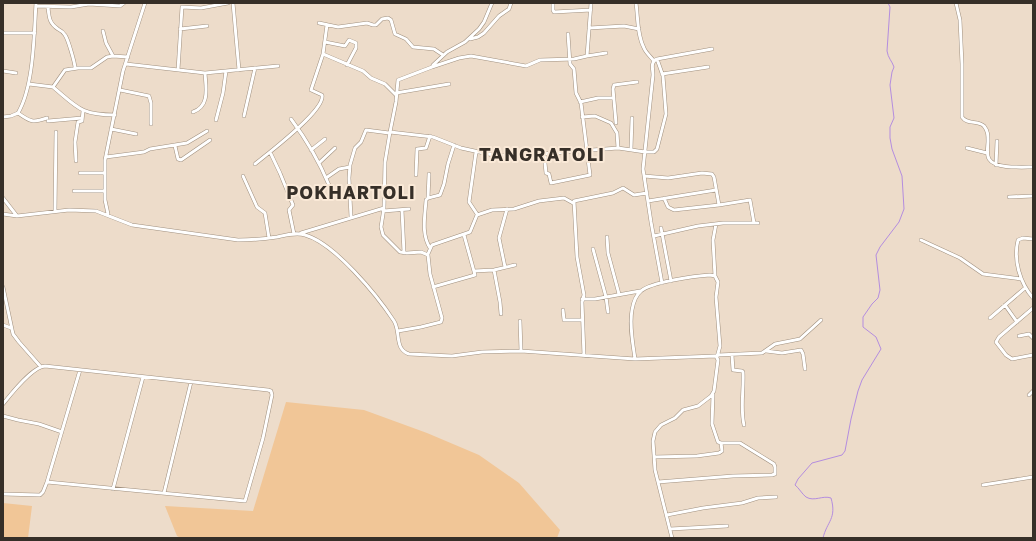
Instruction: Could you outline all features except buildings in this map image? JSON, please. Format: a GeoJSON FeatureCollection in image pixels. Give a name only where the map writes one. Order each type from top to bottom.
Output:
{"type":"FeatureCollection","features":[{"type":"Feature","properties":{"kind":"street"},"geometry":{"type":"LineString","coordinates":[[4,117],[12,116],[18,113],[29,84],[35,33],[36,5],[48,7],[71,7],[89,4],[120,6],[124,3]]}},
{"type":"Feature","properties":{"kind":"street"},"geometry":{"type":"LineString","coordinates":[[108,214],[105,191],[106,156],[126,64],[145,3]]}},
{"type":"Feature","properties":{"kind":"street"},"geometry":{"type":"LineString","coordinates":[[178,70],[181,9],[183,7],[201,8],[228,3]]}},
{"type":"Feature","properties":{"kind":"street"},"geometry":{"type":"LineString","coordinates":[[233,3],[237,30],[239,70]]}},
{"type":"Feature","properties":{"kind":"street"},"geometry":{"type":"LineString","coordinates":[[432,67],[444,55],[468,39],[482,25],[491,3]]}},
{"type":"Feature","properties":{"kind":"street"},"geometry":{"type":"LineString","coordinates":[[468,39],[480,35],[499,16],[509,10],[511,3]]}},
{"type":"Feature","properties":{"kind":"street"},"geometry":{"type":"LineString","coordinates":[[553,3],[554,12],[591,10]]}},
{"type":"Feature","properties":{"kind":"street"},"geometry":{"type":"LineString","coordinates":[[587,56],[591,3]]}},
{"type":"Feature","properties":{"kind":"street"},"geometry":{"type":"LineString","coordinates":[[351,217],[349,185],[350,167],[355,148],[361,142],[365,131],[430,136],[476,152],[504,156],[618,148],[654,152],[656,150],[666,116],[664,103],[666,100],[663,90],[662,74],[656,60],[643,47],[638,29],[636,3]]}},
{"type":"Feature","properties":{"kind":"street"},"geometry":{"type":"LineString","coordinates":[[956,3],[960,20],[962,117],[967,121],[982,124],[985,127],[988,133],[988,153],[990,160],[996,165],[1033,167]]}},
{"type":"Feature","properties":{"kind":"street"},"geometry":{"type":"LineString","coordinates":[[48,7],[51,24],[65,35],[74,60],[75,68]]}},
{"type":"Feature","properties":{"kind":"street"},"geometry":{"type":"LineString","coordinates":[[319,23],[340,27],[367,23],[373,25],[382,19],[388,18],[391,20],[395,34],[407,40],[413,47],[434,49],[444,55]]}},
{"type":"Feature","properties":{"kind":"street"},"geometry":{"type":"LineString","coordinates":[[254,164],[298,129],[323,100],[322,95],[311,90],[323,54],[327,25]]}},
{"type":"Feature","properties":{"kind":"street"},"geometry":{"type":"LineString","coordinates":[[180,29],[206,26]]}},
{"type":"Feature","properties":{"kind":"street"},"geometry":{"type":"LineString","coordinates":[[589,28],[620,26],[638,29]]}},
{"type":"Feature","properties":{"kind":"street"},"geometry":{"type":"LineString","coordinates":[[103,31],[106,43],[113,56]]}},
{"type":"Feature","properties":{"kind":"street"},"geometry":{"type":"LineString","coordinates":[[3,33],[35,33]]}},
{"type":"Feature","properties":{"kind":"street"},"geometry":{"type":"LineString","coordinates":[[544,153],[546,173],[549,174],[551,183],[590,176],[580,102],[576,93],[574,69],[570,60],[568,34]]}},
{"type":"Feature","properties":{"kind":"street"},"geometry":{"type":"LineString","coordinates":[[325,42],[345,46],[349,40],[356,43],[356,48],[347,64]]}},
{"type":"Feature","properties":{"kind":"street"},"geometry":{"type":"LineString","coordinates":[[662,283],[644,176],[653,76],[652,66],[656,60],[712,49]]}},
{"type":"Feature","properties":{"kind":"street"},"geometry":{"type":"LineString","coordinates":[[428,254],[419,252],[404,253],[398,251],[383,235],[381,226],[384,173],[389,132],[395,108],[397,82],[399,79],[459,58],[470,56],[526,66],[540,60],[570,60],[606,53]]}},
{"type":"Feature","properties":{"kind":"street"},"geometry":{"type":"LineString","coordinates":[[323,54],[361,70],[384,84],[396,94]]}},
{"type":"Feature","properties":{"kind":"street"},"geometry":{"type":"LineString","coordinates":[[53,87],[63,71],[75,68],[91,68],[107,57],[128,57]]}},
{"type":"Feature","properties":{"kind":"street"},"geometry":{"type":"LineString","coordinates":[[126,64],[206,73],[278,66]]}},
{"type":"Feature","properties":{"kind":"street"},"geometry":{"type":"LineString","coordinates":[[662,74],[708,67]]}},
{"type":"Feature","properties":{"kind":"street"},"geometry":{"type":"LineString","coordinates":[[244,116],[255,68]]}},
{"type":"Feature","properties":{"kind":"street"},"geometry":{"type":"LineString","coordinates":[[216,120],[223,93],[226,71]]}},
{"type":"Feature","properties":{"kind":"street"},"geometry":{"type":"LineString","coordinates":[[3,72],[16,73]]}},
{"type":"Feature","properties":{"kind":"street"},"geometry":{"type":"LineString","coordinates":[[193,112],[200,109],[204,103],[206,73]]}},
{"type":"Feature","properties":{"kind":"street"},"geometry":{"type":"LineString","coordinates":[[616,123],[613,89],[614,85],[637,82]]}},
{"type":"Feature","properties":{"kind":"street"},"geometry":{"type":"LineString","coordinates":[[29,84],[53,87],[83,111],[94,114],[115,115]]}},
{"type":"Feature","properties":{"kind":"street"},"geometry":{"type":"LineString","coordinates":[[396,94],[449,84]]}},
{"type":"Feature","properties":{"kind":"street"},"geometry":{"type":"LineString","coordinates":[[120,90],[149,96],[151,102],[151,124]]}},
{"type":"Feature","properties":{"kind":"street"},"geometry":{"type":"LineString","coordinates":[[580,102],[598,98],[614,98]]}},
{"type":"Feature","properties":{"kind":"street"},"geometry":{"type":"LineString","coordinates":[[76,161],[75,142],[78,122],[82,122],[83,111]]}},
{"type":"Feature","properties":{"kind":"street"},"geometry":{"type":"LineString","coordinates":[[18,113],[31,121],[82,118]]}},
{"type":"Feature","properties":{"kind":"street"},"geometry":{"type":"LineString","coordinates":[[582,117],[594,116],[611,123],[616,133],[618,148]]}},
{"type":"Feature","properties":{"kind":"street"},"geometry":{"type":"LineString","coordinates":[[630,149],[632,118]]}},
{"type":"Feature","properties":{"kind":"street"},"geometry":{"type":"LineString","coordinates":[[291,119],[319,163],[329,185]]}},
{"type":"Feature","properties":{"kind":"street"},"geometry":{"type":"LineString","coordinates":[[111,129],[136,134]]}},
{"type":"Feature","properties":{"kind":"street"},"geometry":{"type":"LineString","coordinates":[[106,156],[144,152],[150,149],[175,146],[190,142],[207,131]]}},
{"type":"Feature","properties":{"kind":"street"},"geometry":{"type":"LineString","coordinates":[[55,212],[56,132]]}},
{"type":"Feature","properties":{"kind":"street"},"geometry":{"type":"LineString","coordinates":[[416,175],[417,149],[426,148],[430,136]]}},
{"type":"Feature","properties":{"kind":"street"},"geometry":{"type":"LineString","coordinates":[[311,150],[325,139]]}},
{"type":"Feature","properties":{"kind":"street"},"geometry":{"type":"LineString","coordinates":[[175,146],[178,158],[181,160],[210,140]]}},
{"type":"Feature","properties":{"kind":"street"},"geometry":{"type":"LineString","coordinates":[[996,165],[997,141]]}},
{"type":"Feature","properties":{"kind":"street"},"geometry":{"type":"LineString","coordinates":[[428,198],[440,195],[454,145]]}},
{"type":"Feature","properties":{"kind":"street"},"geometry":{"type":"LineString","coordinates":[[319,163],[335,148]]}},
{"type":"Feature","properties":{"kind":"street"},"geometry":{"type":"LineString","coordinates":[[967,148],[988,153]]}},
{"type":"Feature","properties":{"kind":"street"},"geometry":{"type":"LineString","coordinates":[[270,152],[293,206],[290,210],[294,234]]}},
{"type":"Feature","properties":{"kind":"street"},"geometry":{"type":"LineString","coordinates":[[476,152],[469,202],[477,214]]}},
{"type":"Feature","properties":{"kind":"street"},"geometry":{"type":"LineString","coordinates":[[326,178],[339,169],[350,167]]}},
{"type":"Feature","properties":{"kind":"street"},"geometry":{"type":"LineString","coordinates":[[80,173],[105,173]]}},
{"type":"Feature","properties":{"kind":"street"},"geometry":{"type":"LineString","coordinates":[[644,176],[668,178],[702,173],[712,174],[714,176],[719,205]]}},
{"type":"Feature","properties":{"kind":"street"},"geometry":{"type":"LineString","coordinates":[[429,174],[424,234],[425,240],[430,248]]}},
{"type":"Feature","properties":{"kind":"street"},"geometry":{"type":"LineString","coordinates":[[243,176],[257,207],[266,213],[269,238]]}},
{"type":"Feature","properties":{"kind":"street"},"geometry":{"type":"LineString","coordinates":[[584,356],[582,299],[584,295],[576,247],[575,200],[614,193],[623,188],[634,195],[647,193]]}},
{"type":"Feature","properties":{"kind":"street"},"geometry":{"type":"LineString","coordinates":[[648,201],[716,190]]}},
{"type":"Feature","properties":{"kind":"street"},"geometry":{"type":"LineString","coordinates":[[74,191],[105,191]]}},
{"type":"Feature","properties":{"kind":"street"},"geometry":{"type":"LineString","coordinates":[[1009,197],[1033,196]]}},
{"type":"Feature","properties":{"kind":"street"},"geometry":{"type":"LineString","coordinates":[[3,198],[17,216]]}},
{"type":"Feature","properties":{"kind":"street"},"geometry":{"type":"LineString","coordinates":[[477,214],[492,210],[519,208],[539,201],[564,198],[574,203]]}},
{"type":"Feature","properties":{"kind":"street"},"geometry":{"type":"LineString","coordinates":[[664,198],[668,207],[674,210],[750,200],[754,223]]}},
{"type":"Feature","properties":{"kind":"street"},"geometry":{"type":"LineString","coordinates":[[100,212],[106,206]]}},
{"type":"Feature","properties":{"kind":"street"},"geometry":{"type":"LineString","coordinates":[[299,234],[351,217],[383,209],[409,209]]}},
{"type":"Feature","properties":{"kind":"street"},"geometry":{"type":"LineString","coordinates":[[505,268],[499,238],[507,209]]}},
{"type":"Feature","properties":{"kind":"street"},"geometry":{"type":"LineString","coordinates":[[3,214],[17,216],[69,210],[100,212],[108,214],[124,222],[142,226],[238,240],[269,238],[294,234],[308,236],[321,243],[346,264],[370,290],[395,323],[398,330],[400,348],[409,354],[452,356],[482,352],[521,351],[635,359],[762,353],[774,344],[800,339],[821,320]]}},
{"type":"Feature","properties":{"kind":"street"},"geometry":{"type":"LineString","coordinates":[[402,210],[404,253]]}},
{"type":"Feature","properties":{"kind":"street"},"geometry":{"type":"LineString","coordinates":[[398,330],[425,326],[442,321],[429,272],[428,254],[430,248],[434,245],[471,232],[477,214]]}},
{"type":"Feature","properties":{"kind":"street"},"geometry":{"type":"LineString","coordinates":[[654,236],[688,227],[758,222]]}},
{"type":"Feature","properties":{"kind":"street"},"geometry":{"type":"LineString","coordinates":[[654,458],[697,456],[720,453],[722,451],[713,426],[713,394],[718,360],[717,356],[720,346],[716,297],[718,282],[715,276],[713,240],[716,224]]}},
{"type":"Feature","properties":{"kind":"street"},"geometry":{"type":"LineString","coordinates":[[661,228],[671,281]]}},
{"type":"Feature","properties":{"kind":"street"},"geometry":{"type":"LineString","coordinates":[[433,287],[475,275],[464,235]]}},
{"type":"Feature","properties":{"kind":"street"},"geometry":{"type":"LineString","coordinates":[[607,237],[608,253],[619,294]]}},
{"type":"Feature","properties":{"kind":"street"},"geometry":{"type":"LineString","coordinates":[[1033,239],[1020,239],[1017,243],[1018,270],[1025,288],[1033,298]]}},
{"type":"Feature","properties":{"kind":"street"},"geometry":{"type":"LineString","coordinates":[[921,240],[960,258],[984,274],[1021,279]]}},
{"type":"Feature","properties":{"kind":"street"},"geometry":{"type":"LineString","coordinates":[[593,249],[606,296],[608,312]]}},
{"type":"Feature","properties":{"kind":"street"},"geometry":{"type":"LineString","coordinates":[[474,271],[494,270],[515,265]]}},
{"type":"Feature","properties":{"kind":"street"},"geometry":{"type":"LineString","coordinates":[[494,270],[501,314]]}},
{"type":"Feature","properties":{"kind":"street"},"geometry":{"type":"LineString","coordinates":[[582,299],[591,299],[640,291],[648,287],[671,281],[708,275],[715,276]]}},
{"type":"Feature","properties":{"kind":"street"},"geometry":{"type":"LineString","coordinates":[[3,287],[11,328],[17,339],[41,367]]}},
{"type":"Feature","properties":{"kind":"street"},"geometry":{"type":"LineString","coordinates":[[990,318],[1025,288]]}},
{"type":"Feature","properties":{"kind":"street"},"geometry":{"type":"LineString","coordinates":[[635,359],[631,315],[640,291]]}},
{"type":"Feature","properties":{"kind":"street"},"geometry":{"type":"LineString","coordinates":[[1005,305],[1017,322]]}},
{"type":"Feature","properties":{"kind":"street"},"geometry":{"type":"LineString","coordinates":[[1033,308],[999,337],[996,342],[1006,355],[1012,359],[1033,355]]}},
{"type":"Feature","properties":{"kind":"street"},"geometry":{"type":"LineString","coordinates":[[563,310],[564,320],[582,320]]}},
{"type":"Feature","properties":{"kind":"street"},"geometry":{"type":"LineString","coordinates":[[520,321],[521,351]]}},
{"type":"Feature","properties":{"kind":"street"},"geometry":{"type":"LineString","coordinates":[[3,325],[11,328]]}},
{"type":"Feature","properties":{"kind":"street"},"geometry":{"type":"LineString","coordinates":[[1019,336],[1029,334],[1033,338]]}},
{"type":"Feature","properties":{"kind":"street"},"geometry":{"type":"LineString","coordinates":[[766,351],[782,353],[801,350],[804,354],[805,369]]}},
{"type":"Feature","properties":{"kind":"street"},"geometry":{"type":"LineString","coordinates":[[732,355],[733,370],[741,370],[743,372],[744,390],[742,414],[744,425]]}},
{"type":"Feature","properties":{"kind":"street"},"geometry":{"type":"LineString","coordinates":[[3,404],[32,373],[41,367],[271,391],[272,395],[263,438],[245,502],[47,482]]}},
{"type":"Feature","properties":{"kind":"street"},"geometry":{"type":"LineString","coordinates":[[3,494],[40,495],[43,492],[80,370]]}},
{"type":"Feature","properties":{"kind":"street"},"geometry":{"type":"LineString","coordinates":[[112,488],[143,377]]}},
{"type":"Feature","properties":{"kind":"street"},"geometry":{"type":"LineString","coordinates":[[164,493],[191,382]]}},
{"type":"Feature","properties":{"kind":"street"},"geometry":{"type":"LineString","coordinates":[[1029,395],[1033,392]]}},
{"type":"Feature","properties":{"kind":"street"},"geometry":{"type":"LineString","coordinates":[[672,538],[658,482],[653,440],[658,428],[675,418],[683,410],[703,404],[713,394]]}},
{"type":"Feature","properties":{"kind":"street"},"geometry":{"type":"LineString","coordinates":[[3,416],[39,424],[62,432]]}},
{"type":"Feature","properties":{"kind":"street"},"geometry":{"type":"LineString","coordinates":[[658,482],[775,474],[774,464],[738,442],[720,443]]}},
{"type":"Feature","properties":{"kind":"street"},"geometry":{"type":"LineString","coordinates":[[983,485],[1033,477]]}},
{"type":"Feature","properties":{"kind":"street"},"geometry":{"type":"LineString","coordinates":[[667,516],[703,508],[742,503],[758,498],[776,497]]}},
{"type":"Feature","properties":{"kind":"street"},"geometry":{"type":"LineString","coordinates":[[670,529],[727,526]]}},
{"type":"Feature","properties":{"kind":"shaded area"},"geometry":{"type":"Polygon","coordinates":[[[286,402],[364,410],[427,433],[479,455],[519,483],[560,530],[557,538],[181,538],[177,536],[165,506],[253,511],[286,402]]]}},
{"type":"Feature","properties":{"kind":"shaded area"},"geometry":{"type":"Polygon","coordinates":[[[3,503],[32,506],[28,538],[3,538],[3,503]]]}},
{"type":"Feature","properties":{"kind":"waterway"},"geometry":{"type":"LineString","coordinates":[[823,538],[831,520],[833,511],[831,498],[825,497],[812,499],[806,497],[795,485],[798,479],[812,463],[842,455],[845,451],[858,391],[862,380],[881,349],[876,337],[863,327],[863,317],[878,298],[880,290],[876,255],[880,247],[899,222],[904,209],[902,176],[892,149],[890,138],[890,127],[894,118],[890,85],[894,67],[887,51],[890,7],[888,3]]}},
{"type":"Feature","properties":{"kind":"district","name":"TANGRATOLI"},"geometry":{"type":"Point","coordinates":[542,155]}},
{"type":"Feature","properties":{"kind":"district","name":"POKHARTOLI"},"geometry":{"type":"Point","coordinates":[351,193]}}]}
